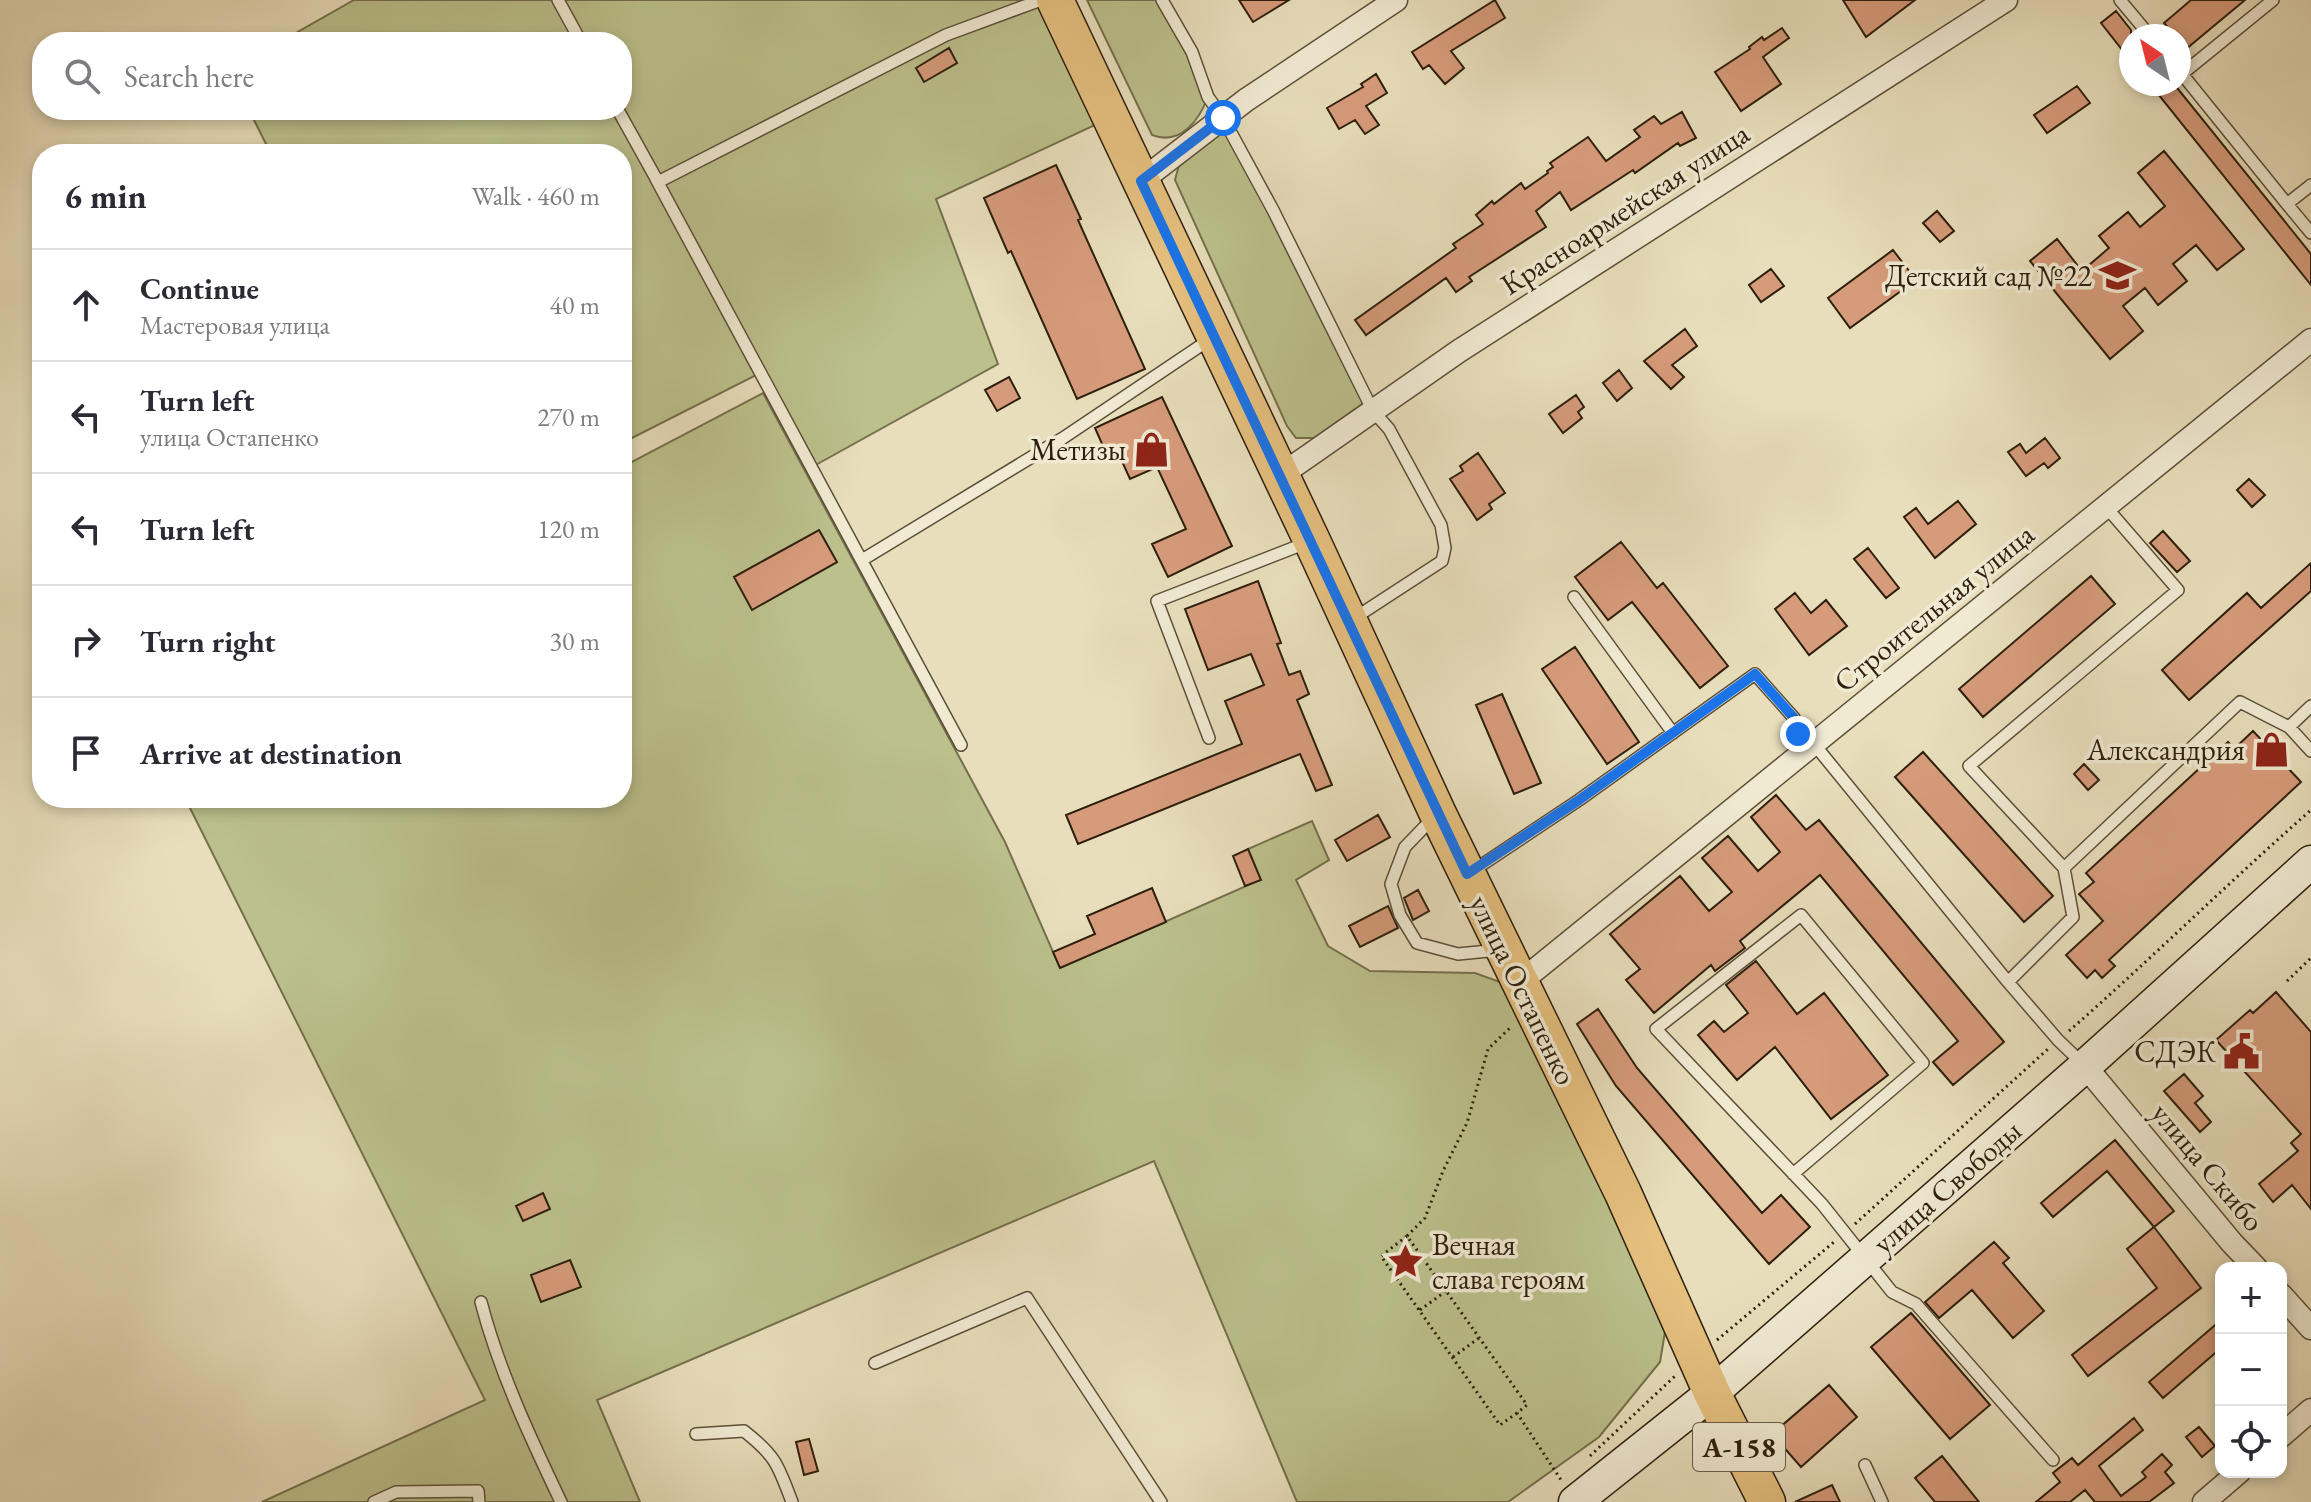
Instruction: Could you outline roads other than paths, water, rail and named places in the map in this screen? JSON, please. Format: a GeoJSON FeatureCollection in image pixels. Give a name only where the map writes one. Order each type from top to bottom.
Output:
{"type":"FeatureCollection","features":[{"type":"Feature","properties":{"kind":"main road","name":"улица Остапенко"},"geometry":{"type":"LineString","coordinates":[[1055,0],[1350,621],[1438,814],[1623,1193],[1712,1393],[1767,1502]]}},
{"type":"Feature","properties":{"kind":"main road","name":"улица Свободы"},"geometry":{"type":"LineString","coordinates":[[1569,1492],[1712,1393],[2085,1066],[2311,862]]}},
{"type":"Feature","properties":{"kind":"street"},"geometry":{"type":"LineString","coordinates":[[1141,181],[1246,100],[1396,0]]}},
{"type":"Feature","properties":{"kind":"street","name":"Красноармейская улица"},"geometry":{"type":"LineString","coordinates":[[1281,475],[1459,351],[2006,0]]}},
{"type":"Feature","properties":{"kind":"street","name":"Строительная улица"},"geometry":{"type":"LineString","coordinates":[[1525,995],[1806,750],[2311,340]]}},
{"type":"Feature","properties":{"kind":"street","name":"улица Скибо"},"geometry":{"type":"LineString","coordinates":[[2085,1066],[2250,1262]]}},
{"type":"Feature","properties":{"kind":"street"},"geometry":{"type":"LineString","coordinates":[[2287,1302],[2311,1328]]}},
{"type":"Feature","properties":{"kind":"street"},"geometry":{"type":"LineString","coordinates":[[2287,1431],[2311,1410]]}},
{"type":"Feature","properties":{"kind":"street"},"geometry":{"type":"LineString","coordinates":[[2204,1502],[2232,1478]]}},
{"type":"Feature","properties":{"kind":"lane"},"geometry":{"type":"LineString","coordinates":[[558,0],[576,32]]}},
{"type":"Feature","properties":{"kind":"lane"},"geometry":{"type":"LineString","coordinates":[[656,179],[658,182],[946,35],[1041,0]]}},
{"type":"Feature","properties":{"kind":"lane"},"geometry":{"type":"LineString","coordinates":[[1162,0],[1192,52],[1208,97],[1223,118],[1280,223],[1373,411],[1389,429],[1441,525],[1445,548],[1442,561],[1350,621]]}},
{"type":"Feature","properties":{"kind":"lane"},"geometry":{"type":"LineString","coordinates":[[2120,0],[2140,24]]}},
{"type":"Feature","properties":{"kind":"lane"},"geometry":{"type":"LineString","coordinates":[[2191,64],[2273,0]]}},
{"type":"Feature","properties":{"kind":"lane"},"geometry":{"type":"LineString","coordinates":[[2191,86],[2311,233]]}},
{"type":"Feature","properties":{"kind":"lane"},"geometry":{"type":"LineString","coordinates":[[624,120],[961,745]]}},
{"type":"Feature","properties":{"kind":"lane"},"geometry":{"type":"LineString","coordinates":[[2287,204],[2311,185]]}},
{"type":"Feature","properties":{"kind":"lane"},"geometry":{"type":"LineString","coordinates":[[862,560],[1051,446],[1215,336]]}},
{"type":"Feature","properties":{"kind":"lane"},"geometry":{"type":"LineString","coordinates":[[2008,982],[2073,917],[2064,868],[1969,766],[2178,590],[2106,507]]}},
{"type":"Feature","properties":{"kind":"lane"},"geometry":{"type":"LineString","coordinates":[[1209,738],[1157,601],[1312,541]]}},
{"type":"Feature","properties":{"kind":"lane"},"geometry":{"type":"LineString","coordinates":[[1574,597],[1673,733]]}},
{"type":"Feature","properties":{"kind":"lane"},"geometry":{"type":"LineString","coordinates":[[1467,874],[1579,800],[1755,674],[1794,718],[1806,750],[2058,1040],[2085,1066]]}},
{"type":"Feature","properties":{"kind":"lane"},"geometry":{"type":"LineString","coordinates":[[2064,868],[2240,702],[2289,727],[2311,751]]}},
{"type":"Feature","properties":{"kind":"lane"},"geometry":{"type":"LineString","coordinates":[[2289,727],[2311,706]]}},
{"type":"Feature","properties":{"kind":"lane"},"geometry":{"type":"LineString","coordinates":[[1438,814],[1405,847],[1391,884],[1400,915],[1417,943],[1458,954],[1504,949]]}},
{"type":"Feature","properties":{"kind":"lane"},"geometry":{"type":"LineString","coordinates":[[1793,1174],[1923,1063],[1801,915],[1656,1029],[1793,1174],[1822,1204],[1892,1292],[1916,1304],[2053,1460]]}},
{"type":"Feature","properties":{"kind":"lane"},"geometry":{"type":"LineString","coordinates":[[875,1363],[1027,1298],[1161,1502]]}},
{"type":"Feature","properties":{"kind":"lane"},"geometry":{"type":"LineString","coordinates":[[481,1302],[489,1333],[530,1438],[561,1502]]}},
{"type":"Feature","properties":{"kind":"lane"},"geometry":{"type":"LineString","coordinates":[[696,1434],[744,1431],[768,1450],[780,1469],[792,1502]]}},
{"type":"Feature","properties":{"kind":"lane"},"geometry":{"type":"LineString","coordinates":[[1865,1465],[1882,1502]]}},
{"type":"Feature","properties":{"kind":"lane"},"geometry":{"type":"LineString","coordinates":[[374,1502],[396,1492],[478,1491],[479,1502]]}},
{"type":"Feature","properties":{"kind":"place","name":"Детский сад №22"},"geometry":{"type":"Point","coordinates":[2118,276]}},
{"type":"Feature","properties":{"kind":"place","name":"Метизы"},"geometry":{"type":"Point","coordinates":[1152,450]}},
{"type":"Feature","properties":{"kind":"place","name":"Александрия"},"geometry":{"type":"Point","coordinates":[2271,750]}},
{"type":"Feature","properties":{"kind":"place","name":"СДЭК"},"geometry":{"type":"Point","coordinates":[2242,1052]}},
{"type":"Feature","properties":{"kind":"place","name":"Вечная слава героям"},"geometry":{"type":"Point","coordinates":[1406,1262]}}]}
